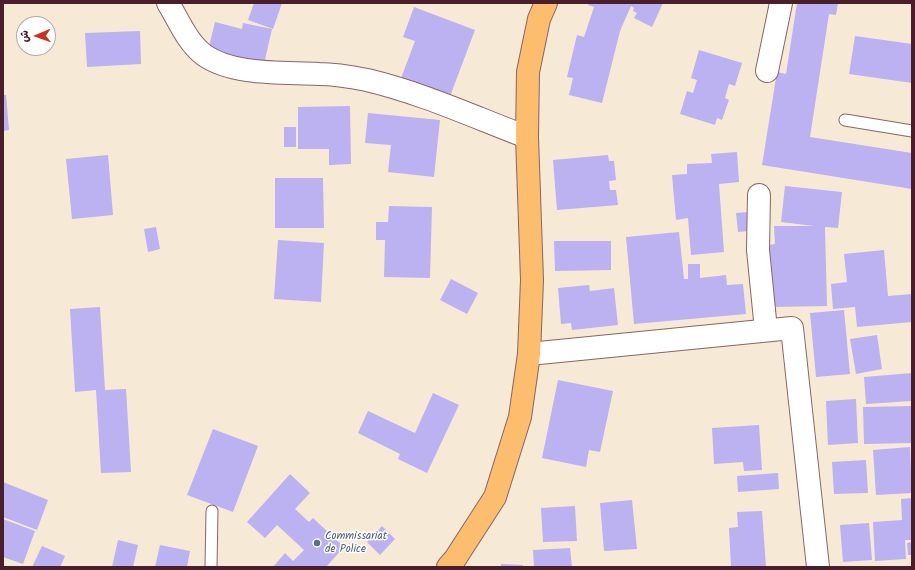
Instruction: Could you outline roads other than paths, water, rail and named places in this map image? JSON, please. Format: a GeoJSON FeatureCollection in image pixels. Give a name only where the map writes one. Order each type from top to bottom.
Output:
{"type":"FeatureCollection","features":[{"type":"Feature","properties":{"kind":"main road"},"geometry":{"type":"LineString","coordinates":[[448,567],[496,497],[520,417],[529,354],[532,280],[527,137],[528,72],[539,19],[546,3]]}},
{"type":"Feature","properties":{"kind":"street"},"geometry":{"type":"LineString","coordinates":[[168,3],[189,41],[205,55],[226,64],[263,73],[321,74],[366,80],[406,91],[527,137]]}},
{"type":"Feature","properties":{"kind":"street"},"geometry":{"type":"LineString","coordinates":[[767,70],[781,3]]}},
{"type":"Feature","properties":{"kind":"street"},"geometry":{"type":"LineString","coordinates":[[759,195],[758,250],[766,330]]}},
{"type":"Feature","properties":{"kind":"street"},"geometry":{"type":"LineString","coordinates":[[529,354],[792,328],[818,567]]}},
{"type":"Feature","properties":{"kind":"lane"},"geometry":{"type":"LineString","coordinates":[[845,120],[912,131]]}},
{"type":"Feature","properties":{"kind":"lane"},"geometry":{"type":"LineString","coordinates":[[211,567],[212,511]]}},
{"type":"Feature","properties":{"kind":"place","name":"Commissariat de Police"},"geometry":{"type":"Point","coordinates":[317,543]}}]}
